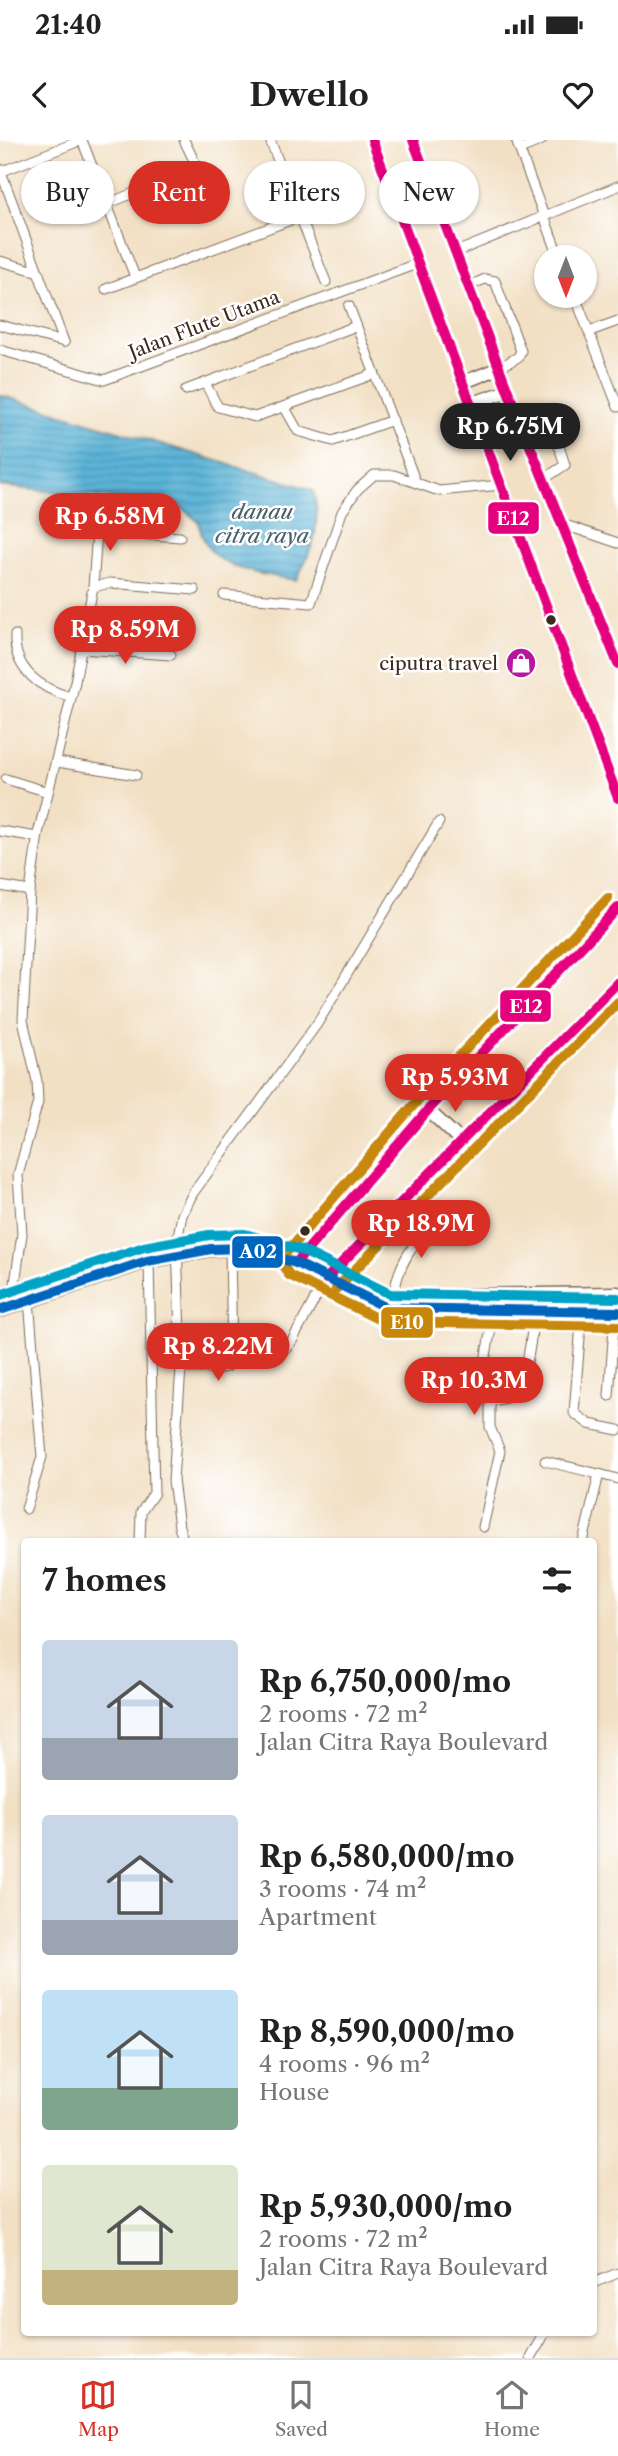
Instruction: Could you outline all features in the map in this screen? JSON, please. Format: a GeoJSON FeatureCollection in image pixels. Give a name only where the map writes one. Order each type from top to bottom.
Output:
{"type":"FeatureCollection","features":[{"type":"Feature","properties":{"kind":"highway"},"geometry":{"type":"LineString","coordinates":[[6,1307],[177,1254],[254,1249],[296,1263],[370,1297],[387,1308],[616,1312]]}},
{"type":"Feature","properties":{"kind":"highway"},"geometry":{"type":"LineString","coordinates":[[370,1297],[618,1294]]}},
{"type":"Feature","properties":{"kind":"main road"},"geometry":{"type":"LineString","coordinates":[[372,140],[618,798]]}},
{"type":"Feature","properties":{"kind":"main road"},"geometry":{"type":"LineString","coordinates":[[413,140],[499,368],[618,664]]}},
{"type":"Feature","properties":{"kind":"main road"},"geometry":{"type":"LineString","coordinates":[[462,383],[499,368]]}},
{"type":"Feature","properties":{"kind":"main road"},"geometry":{"type":"LineString","coordinates":[[470,404],[508,391]]}},
{"type":"Feature","properties":{"kind":"main road"},"geometry":{"type":"LineString","coordinates":[[296,1263],[428,1110],[612,919],[618,908]]}},
{"type":"Feature","properties":{"kind":"main road"},"geometry":{"type":"LineString","coordinates":[[327,1279],[618,982]]}},
{"type":"Feature","properties":{"kind":"main road"},"geometry":{"type":"LineString","coordinates":[[428,1110],[461,1141]]}},
{"type":"Feature","properties":{"kind":"street"},"geometry":{"type":"LineString","coordinates":[[0,325],[64,342],[0,171],[82,140],[90,161]]}},
{"type":"Feature","properties":{"kind":"street"},"geometry":{"type":"LineString","coordinates":[[184,140],[194,161]]}},
{"type":"Feature","properties":{"kind":"street"},"geometry":{"type":"LineString","coordinates":[[270,140],[279,161]]}},
{"type":"Feature","properties":{"kind":"street"},"geometry":{"type":"LineString","coordinates":[[542,140],[518,144],[554,245]]}},
{"type":"Feature","properties":{"kind":"street"},"geometry":{"type":"LineString","coordinates":[[456,252],[618,186]]}},
{"type":"Feature","properties":{"kind":"street"},"geometry":{"type":"LineString","coordinates":[[114,222],[135,277]]}},
{"type":"Feature","properties":{"kind":"street"},"geometry":{"type":"LineString","coordinates":[[106,289],[279,224]]}},
{"type":"Feature","properties":{"kind":"street"},"geometry":{"type":"LineString","coordinates":[[304,224],[327,282]]}},
{"type":"Feature","properties":{"kind":"street"},"geometry":{"type":"LineString","coordinates":[[0,261],[39,272]]}},
{"type":"Feature","properties":{"kind":"street","name":"Jalan Flute Utama"},"geometry":{"type":"LineString","coordinates":[[0,350],[104,380],[419,263]]}},
{"type":"Feature","properties":{"kind":"street"},"geometry":{"type":"LineString","coordinates":[[469,286],[491,279],[500,293],[521,354],[499,368]]}},
{"type":"Feature","properties":{"kind":"street"},"geometry":{"type":"LineString","coordinates":[[349,306],[416,483]]}},
{"type":"Feature","properties":{"kind":"street"},"geometry":{"type":"LineString","coordinates":[[580,308],[618,407]]}},
{"type":"Feature","properties":{"kind":"street"},"geometry":{"type":"LineString","coordinates":[[590,331],[618,321]]}},
{"type":"Feature","properties":{"kind":"street"},"geometry":{"type":"LineString","coordinates":[[186,390],[356,326]]}},
{"type":"Feature","properties":{"kind":"street"},"geometry":{"type":"LineString","coordinates":[[205,383],[218,407],[255,418],[374,374]]}},
{"type":"Feature","properties":{"kind":"street"},"geometry":{"type":"LineString","coordinates":[[285,408],[298,431],[333,441],[393,420]]}},
{"type":"Feature","properties":{"kind":"street"},"geometry":{"type":"LineString","coordinates":[[544,479],[565,465],[551,422]]}},
{"type":"Feature","properties":{"kind":"street"},"geometry":{"type":"LineString","coordinates":[[224,595],[311,603],[342,512],[367,480],[383,473],[439,491],[501,485]]}},
{"type":"Feature","properties":{"kind":"street"},"geometry":{"type":"LineString","coordinates":[[6,1307],[22,1234],[18,1175],[38,1102],[36,1074],[23,1020],[30,891],[37,837],[82,649],[93,587],[98,518]]}},
{"type":"Feature","properties":{"kind":"street"},"geometry":{"type":"LineString","coordinates":[[562,524],[618,543]]}},
{"type":"Feature","properties":{"kind":"street"},"geometry":{"type":"LineString","coordinates":[[97,531],[180,537]]}},
{"type":"Feature","properties":{"kind":"street"},"geometry":{"type":"LineString","coordinates":[[93,587],[110,583],[195,590]]}},
{"type":"Feature","properties":{"kind":"street"},"geometry":{"type":"LineString","coordinates":[[15,635],[16,654],[30,676],[39,684],[71,697]]}},
{"type":"Feature","properties":{"kind":"street"},"geometry":{"type":"LineString","coordinates":[[82,649],[171,655]]}},
{"type":"Feature","properties":{"kind":"street"},"geometry":{"type":"LineString","coordinates":[[57,762],[136,775]]}},
{"type":"Feature","properties":{"kind":"street"},"geometry":{"type":"LineString","coordinates":[[6,779],[48,792]]}},
{"type":"Feature","properties":{"kind":"street"},"geometry":{"type":"LineString","coordinates":[[182,1538],[178,1527],[173,1480],[181,1367],[178,1227],[185,1206],[317,1024],[439,822]]}},
{"type":"Feature","properties":{"kind":"street"},"geometry":{"type":"LineString","coordinates":[[0,831],[37,837]]}},
{"type":"Feature","properties":{"kind":"street"},"geometry":{"type":"LineString","coordinates":[[0,886],[30,891]]}},
{"type":"Feature","properties":{"kind":"street"},"geometry":{"type":"LineString","coordinates":[[394,1295],[403,1260],[435,1220]]}},
{"type":"Feature","properties":{"kind":"street"},"geometry":{"type":"LineString","coordinates":[[181,1367],[222,1368],[228,1366],[232,1357],[230,1249]]}},
{"type":"Feature","properties":{"kind":"street"},"geometry":{"type":"LineString","coordinates":[[141,1538],[141,1512],[154,1493],[149,1261]]}},
{"type":"Feature","properties":{"kind":"street"},"geometry":{"type":"LineString","coordinates":[[278,1356],[292,1341],[327,1279]]}},
{"type":"Feature","properties":{"kind":"street"},"geometry":{"type":"LineString","coordinates":[[26,1509],[42,1457],[29,1300]]}},
{"type":"Feature","properties":{"kind":"street"},"geometry":{"type":"LineString","coordinates":[[482,1527],[500,1451],[490,1427],[490,1402],[481,1384],[494,1311]]}},
{"type":"Feature","properties":{"kind":"street"},"geometry":{"type":"LineString","coordinates":[[490,1402],[510,1396],[518,1386],[529,1355],[534,1312]]}},
{"type":"Feature","properties":{"kind":"street"},"geometry":{"type":"LineString","coordinates":[[582,1312],[575,1413],[589,1424],[618,1430]]}},
{"type":"Feature","properties":{"kind":"street"},"geometry":{"type":"LineString","coordinates":[[609,1396],[616,1312]]}},
{"type":"Feature","properties":{"kind":"street"},"geometry":{"type":"LineString","coordinates":[[545,1461],[618,1479]]}},
{"type":"Feature","properties":{"kind":"street"},"geometry":{"type":"LineString","coordinates":[[584,1538],[599,1474]]}},
{"type":"Feature","properties":{"kind":"street"},"geometry":{"type":"LineString","coordinates":[[597,2281],[618,2273]]}},
{"type":"Feature","properties":{"kind":"street"},"geometry":{"type":"LineString","coordinates":[[531,2358],[542,2336]]}},
{"type":"Feature","properties":{"kind":"water","name":"danau citra raya"},"geometry":{"type":"Polygon","coordinates":[[[0,395],[313,490],[316,526],[307,558],[296,580],[249,571],[221,560],[203,538],[199,522],[178,505],[0,486],[0,395]]]}},
{"type":"Feature","properties":{"kind":"transit line","name":"E12"},"geometry":{"type":"LineString","coordinates":[[372,140],[618,798]]}},
{"type":"Feature","properties":{"kind":"transit line","name":"E12"},"geometry":{"type":"LineString","coordinates":[[413,140],[508,391],[618,664]]}},
{"type":"Feature","properties":{"kind":"transit line","name":"E10"},"geometry":{"type":"LineString","coordinates":[[608,898],[418,1100],[285,1254],[282,1264],[289,1275],[384,1322],[618,1326]]}},
{"type":"Feature","properties":{"kind":"transit line","name":"E12"},"geometry":{"type":"LineString","coordinates":[[296,1263],[428,1110],[618,908]]}},
{"type":"Feature","properties":{"kind":"transit line","name":"E12"},"geometry":{"type":"LineString","coordinates":[[326,1279],[618,982]]}},
{"type":"Feature","properties":{"kind":"transit line","name":"E10"},"geometry":{"type":"LineString","coordinates":[[336,1289],[618,1002]]}},
{"type":"Feature","properties":{"kind":"transit line"},"geometry":{"type":"LineString","coordinates":[[0,1295],[144,1247],[209,1235],[245,1234],[301,1250],[390,1294],[618,1298]]}},
{"type":"Feature","properties":{"kind":"transit line","name":"A02"},"geometry":{"type":"LineString","coordinates":[[0,1310],[147,1261],[211,1249],[245,1248],[296,1263],[387,1308],[618,1312]]}},
{"type":"Feature","properties":{"kind":"place","name":"ciputra travel"},"geometry":{"type":"Point","coordinates":[521,663]}}]}
